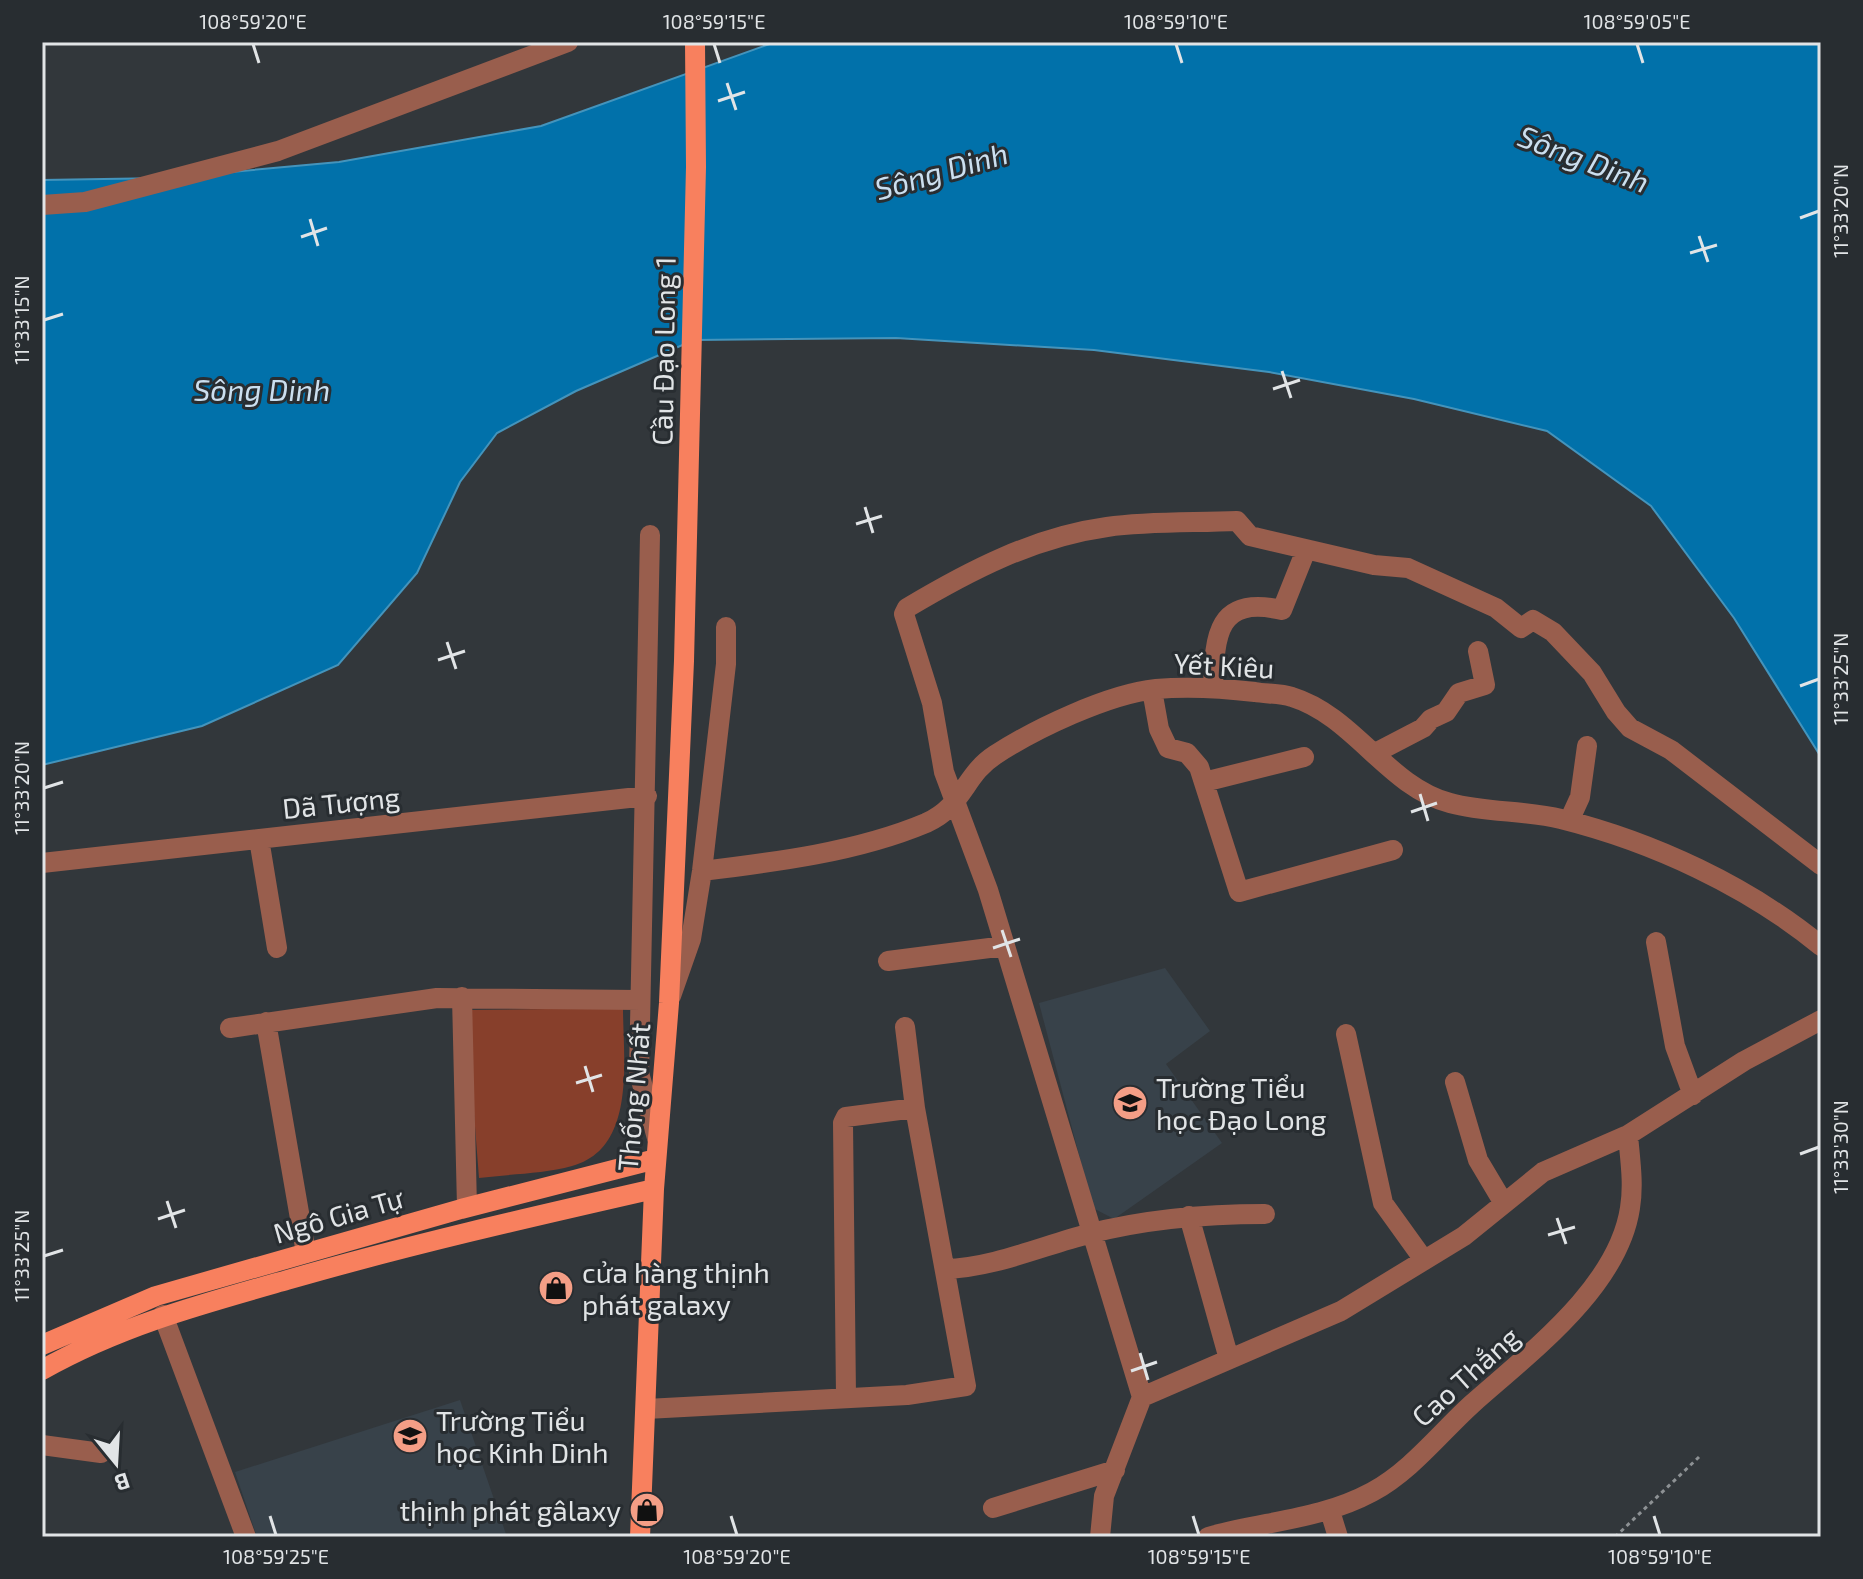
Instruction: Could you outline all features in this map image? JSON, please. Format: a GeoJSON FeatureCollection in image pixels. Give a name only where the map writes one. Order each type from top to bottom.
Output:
{"type":"FeatureCollection","features":[{"type":"Feature","properties":{"kind":"main road","name":"Cầu Đạo Long 1"},"geometry":{"type":"LineString","coordinates":[[684,661],[696,167],[695,42]]}},
{"type":"Feature","properties":{"kind":"main road","name":"Thống Nhất"},"geometry":{"type":"LineString","coordinates":[[640,1537],[654,1189],[669,1003],[684,661]]}},
{"type":"Feature","properties":{"kind":"main road","name":"Ngô Gia Tự"},"geometry":{"type":"LineString","coordinates":[[42,1345],[306,1253],[657,1149]]}},
{"type":"Feature","properties":{"kind":"main road","name":"Ngô Gia Tự"},"geometry":{"type":"LineString","coordinates":[[42,1370],[125,1329],[160,1306],[654,1189]]}},
{"type":"Feature","properties":{"kind":"main road"},"geometry":{"type":"LineString","coordinates":[[467,1207],[473,1231]]}},
{"type":"Feature","properties":{"kind":"main road"},"geometry":{"type":"LineString","coordinates":[[344,1242],[350,1262]]}},
{"type":"Feature","properties":{"kind":"street"},"geometry":{"type":"LineString","coordinates":[[42,205],[85,202],[278,151],[568,42]]}},
{"type":"Feature","properties":{"kind":"street"},"geometry":{"type":"LineString","coordinates":[[1100,1537],[1104,1496],[1142,1397],[1005,946],[944,772],[932,703],[904,614],[907,608],[1012,552],[1060,537],[1108,527],[1237,521],[1250,536],[1374,565],[1408,568],[1496,608],[1521,628],[1533,620],[1553,632],[1592,673],[1630,728],[1671,750],[1821,865]]}},
{"type":"Feature","properties":{"kind":"street"},"geometry":{"type":"LineString","coordinates":[[650,535],[639,1073],[657,1149]]}},
{"type":"Feature","properties":{"kind":"street"},"geometry":{"type":"LineString","coordinates":[[1213,687],[1215,637],[1228,615],[1258,604],[1282,610],[1306,550]]}},
{"type":"Feature","properties":{"kind":"street"},"geometry":{"type":"LineString","coordinates":[[669,1003],[691,939],[702,871],[726,664],[726,627]]}},
{"type":"Feature","properties":{"kind":"street"},"geometry":{"type":"LineString","coordinates":[[1375,753],[1446,712],[1459,693],[1485,685],[1478,651]]}},
{"type":"Feature","properties":{"kind":"street","name":"Yết Kiêu"},"geometry":{"type":"LineString","coordinates":[[702,871],[866,842],[927,822],[957,803],[967,783],[993,756],[1091,708],[1152,690],[1213,687],[1292,697],[1332,719],[1427,794],[1450,803],[1569,821],[1661,853],[1779,912],[1821,946]]}},
{"type":"Feature","properties":{"kind":"street"},"geometry":{"type":"LineString","coordinates":[[1152,690],[1159,729],[1168,748],[1187,753],[1199,767],[1239,892],[1393,850]]}},
{"type":"Feature","properties":{"kind":"street"},"geometry":{"type":"LineString","coordinates":[[1569,821],[1580,797],[1587,746]]}},
{"type":"Feature","properties":{"kind":"street"},"geometry":{"type":"LineString","coordinates":[[1204,782],[1304,757]]}},
{"type":"Feature","properties":{"kind":"street","name":"Dã Tượng"},"geometry":{"type":"LineString","coordinates":[[42,863],[647,796]]}},
{"type":"Feature","properties":{"kind":"street"},"geometry":{"type":"LineString","coordinates":[[259,839],[277,948]]}},
{"type":"Feature","properties":{"kind":"street"},"geometry":{"type":"LineString","coordinates":[[1656,942],[1675,1046],[1693,1095]]}},
{"type":"Feature","properties":{"kind":"street"},"geometry":{"type":"LineString","coordinates":[[888,961],[1005,946]]}},
{"type":"Feature","properties":{"kind":"street"},"geometry":{"type":"LineString","coordinates":[[230,1028],[392,1002],[462,997],[639,1000]]}},
{"type":"Feature","properties":{"kind":"street"},"geometry":{"type":"LineString","coordinates":[[462,997],[467,1207]]}},
{"type":"Feature","properties":{"kind":"street"},"geometry":{"type":"LineString","coordinates":[[1142,1397],[1341,1311],[1464,1236],[1543,1172],[1628,1135],[1744,1061],[1821,1020]]}},
{"type":"Feature","properties":{"kind":"street"},"geometry":{"type":"LineString","coordinates":[[266,1022],[306,1253]]}},
{"type":"Feature","properties":{"kind":"street"},"geometry":{"type":"LineString","coordinates":[[646,1409],[907,1395],[966,1386],[915,1108],[905,1027]]}},
{"type":"Feature","properties":{"kind":"street"},"geometry":{"type":"LineString","coordinates":[[1346,1034],[1383,1203],[1424,1260]]}},
{"type":"Feature","properties":{"kind":"street"},"geometry":{"type":"LineString","coordinates":[[1455,1082],[1478,1160],[1503,1202]]}},
{"type":"Feature","properties":{"kind":"street"},"geometry":{"type":"LineString","coordinates":[[846,1396],[843,1123],[846,1117],[858,1113],[915,1108]]}},
{"type":"Feature","properties":{"kind":"street","name":"Cao Thắng"},"geometry":{"type":"LineString","coordinates":[[1208,1537],[1330,1511],[1374,1491],[1402,1472],[1471,1405],[1540,1347],[1580,1304],[1616,1249],[1630,1210],[1628,1135]]}},
{"type":"Feature","properties":{"kind":"street"},"geometry":{"type":"LineString","coordinates":[[945,1269],[968,1266],[1093,1233],[1189,1216],[1265,1214]]}},
{"type":"Feature","properties":{"kind":"street"},"geometry":{"type":"LineString","coordinates":[[1189,1216],[1229,1359]]}},
{"type":"Feature","properties":{"kind":"street"},"geometry":{"type":"LineString","coordinates":[[160,1306],[246,1537]]}},
{"type":"Feature","properties":{"kind":"street"},"geometry":{"type":"LineString","coordinates":[[42,1445],[101,1453]]}},
{"type":"Feature","properties":{"kind":"street"},"geometry":{"type":"LineString","coordinates":[[993,1508],[1115,1470]]}},
{"type":"Feature","properties":{"kind":"street"},"geometry":{"type":"LineString","coordinates":[[1330,1511],[1338,1537]]}},
{"type":"Feature","properties":{"kind":"path"},"geometry":{"type":"LineString","coordinates":[[1615,1537],[1699,1457]]}},
{"type":"Feature","properties":{"kind":"shaded area","name":"Trường Tiểu học Đạo Long"},"geometry":{"type":"Polygon","coordinates":[[[1165,968],[1210,1031],[1166,1064],[1222,1143],[1114,1219],[1093,1208],[1039,1003],[1165,968]]]}},
{"type":"Feature","properties":{"kind":"shaded area"},"geometry":{"type":"Polygon","coordinates":[[[623,1008],[622,1100],[617,1122],[607,1141],[593,1156],[572,1166],[479,1178],[466,1010],[623,1008]]]}},
{"type":"Feature","properties":{"kind":"shaded area","name":"Trường Tiểu học Kinh Dinh"},"geometry":{"type":"Polygon","coordinates":[[[460,1400],[507,1537],[257,1537],[235,1472],[460,1400]]]}},
{"type":"Feature","properties":{"kind":"water","name":"Sông Dinh"},"geometry":{"type":"Polygon","coordinates":[[[775,42],[1821,42],[1821,757],[1734,618],[1651,506],[1547,431],[1414,399],[1269,372],[1094,350],[896,338],[694,340],[576,391],[497,433],[460,482],[417,573],[338,665],[202,726],[42,765],[42,180],[166,178],[339,162],[541,126],[775,42]]]}},
{"type":"Feature","properties":{"kind":"place","name":"Trường Tiểu học Đạo Long"},"geometry":{"type":"Point","coordinates":[1130,1103]}},
{"type":"Feature","properties":{"kind":"place","name":"cửa hàng thịnh phát galaxy"},"geometry":{"type":"Point","coordinates":[556,1288]}},
{"type":"Feature","properties":{"kind":"place","name":"Trường Tiểu học Kinh Dinh"},"geometry":{"type":"Point","coordinates":[410,1436]}},
{"type":"Feature","properties":{"kind":"place","name":"thịnh phát gâlaxy"},"geometry":{"type":"Point","coordinates":[647,1510]}}]}
